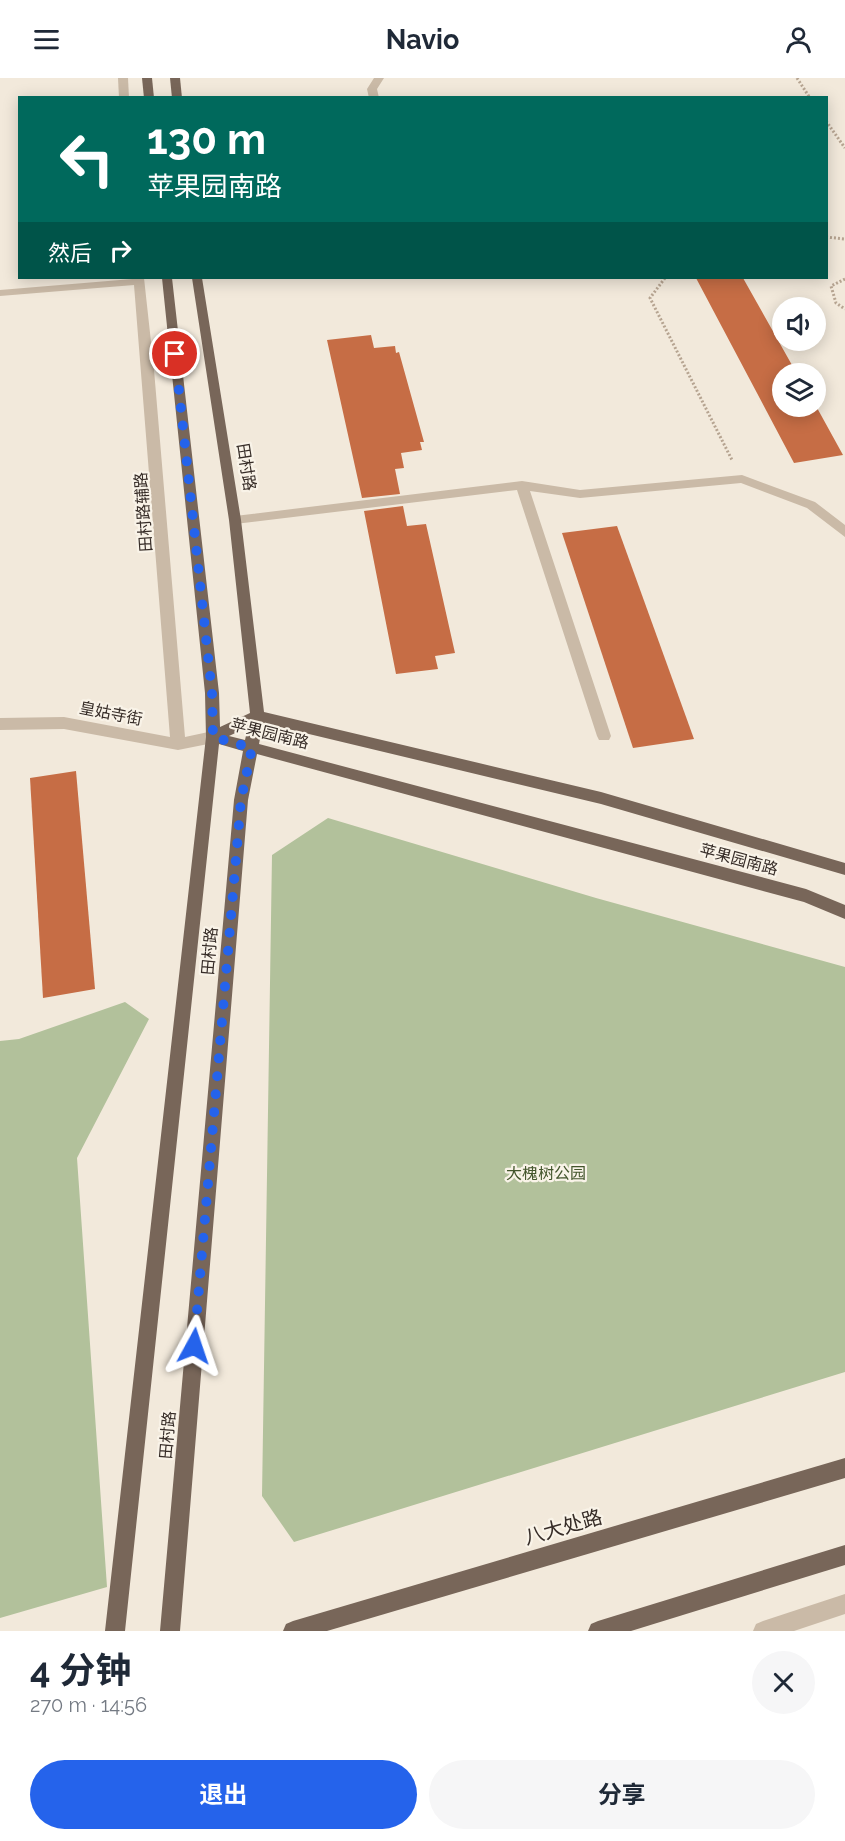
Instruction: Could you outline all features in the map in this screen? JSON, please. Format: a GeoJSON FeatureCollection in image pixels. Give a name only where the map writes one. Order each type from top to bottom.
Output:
{"type":"FeatureCollection","features":[{"type":"Feature","properties":{"kind":"main road"},"geometry":{"type":"LineString","coordinates":[[147,78],[148,96]]}},
{"type":"Feature","properties":{"kind":"main road"},"geometry":{"type":"LineString","coordinates":[[175,78],[177,96]]}},
{"type":"Feature","properties":{"kind":"main road"},"geometry":{"type":"LineString","coordinates":[[115,1631],[213,737],[212,693],[167,279]]}},
{"type":"Feature","properties":{"kind":"main road","name":"田村路"},"geometry":{"type":"LineString","coordinates":[[170,1631],[241,800],[257,716],[236,520],[197,279]]}},
{"type":"Feature","properties":{"kind":"main road","name":"苹果园南路"},"geometry":{"type":"LineString","coordinates":[[213,737],[257,716],[601,798],[845,869]]}},
{"type":"Feature","properties":{"kind":"main road","name":"苹果园南路"},"geometry":{"type":"LineString","coordinates":[[213,737],[806,896],[845,912]]}},
{"type":"Feature","properties":{"kind":"main road","name":"八大处路"},"geometry":{"type":"LineString","coordinates":[[293,1631],[845,1468]]}},
{"type":"Feature","properties":{"kind":"main road"},"geometry":{"type":"LineString","coordinates":[[598,1631],[845,1555]]}},
{"type":"Feature","properties":{"kind":"street"},"geometry":{"type":"LineString","coordinates":[[123,78],[124,96]]}},
{"type":"Feature","properties":{"kind":"street"},"geometry":{"type":"LineString","coordinates":[[374,96],[372,89],[379,78]]}},
{"type":"Feature","properties":{"kind":"street"},"geometry":{"type":"LineString","coordinates":[[0,293],[139,279]]}},
{"type":"Feature","properties":{"kind":"street","name":"田村路辅路"},"geometry":{"type":"LineString","coordinates":[[139,279],[178,744]]}},
{"type":"Feature","properties":{"kind":"street"},"geometry":{"type":"LineString","coordinates":[[147,356],[175,354]]}},
{"type":"Feature","properties":{"kind":"street"},"geometry":{"type":"LineString","coordinates":[[236,520],[522,485],[580,495],[741,479],[811,505],[845,532]]}},
{"type":"Feature","properties":{"kind":"street"},"geometry":{"type":"LineString","coordinates":[[522,485],[604,736]]}},
{"type":"Feature","properties":{"kind":"street","name":"皇姑寺街"},"geometry":{"type":"LineString","coordinates":[[0,724],[64,723],[178,744],[213,737]]}},
{"type":"Feature","properties":{"kind":"street"},"geometry":{"type":"LineString","coordinates":[[763,1631],[845,1604]]}},
{"type":"Feature","properties":{"kind":"path"},"geometry":{"type":"LineString","coordinates":[[797,78],[809,96]]}},
{"type":"Feature","properties":{"kind":"path"},"geometry":{"type":"LineString","coordinates":[[828,124],[845,148]]}},
{"type":"Feature","properties":{"kind":"path"},"geometry":{"type":"LineString","coordinates":[[828,237],[845,238]]}},
{"type":"Feature","properties":{"kind":"path"},"geometry":{"type":"LineString","coordinates":[[664,279],[650,298],[741,479]]}},
{"type":"Feature","properties":{"kind":"path"},"geometry":{"type":"LineString","coordinates":[[845,279],[831,286],[836,303],[845,309]]}},
{"type":"Feature","properties":{"kind":"green space","name":"大槐树公园"},"geometry":{"type":"Polygon","coordinates":[[[328,818],[596,898],[845,967],[845,1372],[294,1542],[262,1496],[272,855],[328,818]]]}},
{"type":"Feature","properties":{"kind":"green space"},"geometry":{"type":"Polygon","coordinates":[[[125,1002],[149,1019],[77,1158],[107,1587],[0,1618],[0,1041],[19,1039],[125,1002]]]}},
{"type":"Feature","properties":{"kind":"building"},"geometry":{"type":"Polygon","coordinates":[[[697,279],[744,279],[772,330],[772,351],[784,351],[791,363],[772,363],[772,417],[822,417],[843,455],[794,463],[697,279]]]}},
{"type":"Feature","properties":{"kind":"building"},"geometry":{"type":"Polygon","coordinates":[[[371,335],[374,348],[395,346],[396,353],[399,352],[424,442],[420,442],[422,450],[401,453],[404,468],[395,469],[400,494],[362,498],[327,340],[371,335]]]}},
{"type":"Feature","properties":{"kind":"building"},"geometry":{"type":"Polygon","coordinates":[[[403,506],[407,526],[426,524],[455,653],[435,656],[438,669],[396,674],[364,511],[403,506]]]}},
{"type":"Feature","properties":{"kind":"building"},"geometry":{"type":"Polygon","coordinates":[[[617,526],[694,739],[633,748],[562,533],[617,526]]]}},
{"type":"Feature","properties":{"kind":"building"},"geometry":{"type":"Polygon","coordinates":[[[76,771],[95,989],[43,998],[30,778],[76,771]]]}},
{"type":"Feature","properties":{"kind":"route"},"geometry":{"type":"LineString","coordinates":[[175,354],[212,693],[213,737],[252,748],[241,800],[194,1346]]}}]}
